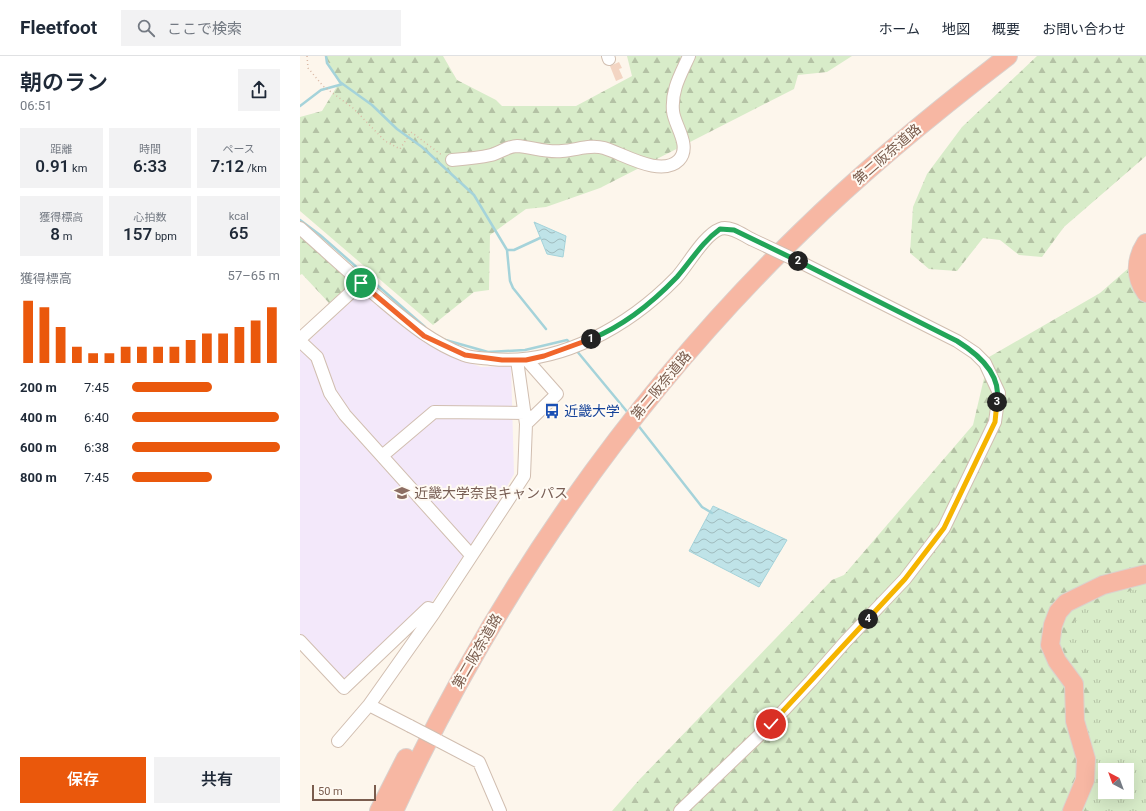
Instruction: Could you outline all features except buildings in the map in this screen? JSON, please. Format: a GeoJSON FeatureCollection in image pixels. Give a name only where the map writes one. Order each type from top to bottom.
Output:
{"type":"FeatureCollection","features":[{"type":"Feature","properties":{"kind":"highway","name":"第二阪奈道路"},"geometry":{"type":"LineString","coordinates":[[379,811],[438,696],[478,624],[558,500],[631,402],[705,315],[793,223],[890,135],[989,56]]}},
{"type":"Feature","properties":{"kind":"highway","name":"第二阪奈道路"},"geometry":{"type":"LineString","coordinates":[[394,811],[448,702],[486,634],[568,507],[640,410],[714,323],[801,232],[898,143],[1008,56]]}},
{"type":"Feature","properties":{"kind":"highway"},"geometry":{"type":"LineString","coordinates":[[1146,243],[1140,255],[1137,267],[1139,280],[1146,293]]}},
{"type":"Feature","properties":{"kind":"highway"},"geometry":{"type":"LineString","coordinates":[[1072,811],[1085,780],[1086,759],[1075,721],[1074,684],[1051,651],[1050,640],[1053,625],[1058,612],[1066,603],[1107,584],[1146,574]]}},
{"type":"Feature","properties":{"kind":"street"},"geometry":{"type":"LineString","coordinates":[[452,160],[491,154],[516,146],[561,152],[592,146],[604,148],[657,167],[669,165],[679,160],[684,151],[681,134],[673,112],[673,95],[679,76],[689,56]]}},
{"type":"Feature","properties":{"kind":"street"},"geometry":{"type":"LineString","coordinates":[[300,228],[361,283],[424,336],[465,355],[522,360],[544,356],[593,338],[621,323],[653,300],[677,276],[710,237],[720,229],[734,230],[957,341],[975,353],[985,363],[998,393],[995,422],[944,528],[924,557],[905,579],[846,641],[771,724],[680,811]]}},
{"type":"Feature","properties":{"kind":"street"},"geometry":{"type":"LineString","coordinates":[[361,283],[300,340],[317,356],[330,393],[337,404],[471,555]]}},
{"type":"Feature","properties":{"kind":"street"},"geometry":{"type":"LineString","coordinates":[[338,741],[369,705],[435,610],[524,476],[525,418],[522,360]]}},
{"type":"Feature","properties":{"kind":"street"},"geometry":{"type":"LineString","coordinates":[[382,456],[434,412],[525,418],[557,394],[522,360]]}},
{"type":"Feature","properties":{"kind":"street"},"geometry":{"type":"LineString","coordinates":[[300,641],[344,688],[428,608],[435,610]]}},
{"type":"Feature","properties":{"kind":"street"},"geometry":{"type":"LineString","coordinates":[[369,705],[479,762],[500,811]]}},
{"type":"Feature","properties":{"kind":"path"},"geometry":{"type":"LineString","coordinates":[[307,56],[308,68],[323,86],[353,108],[385,141],[400,149],[411,132],[444,157],[452,160]]}},
{"type":"Feature","properties":{"kind":"shaded area","name":"近畿大学奈良キャンパス"},"geometry":{"type":"Polygon","coordinates":[[[361,292],[404,328],[441,352],[481,367],[511,366],[514,474],[492,513],[428,608],[344,688],[300,641],[300,349],[361,292]]]}},
{"type":"Feature","properties":{"kind":"green space"},"geometry":{"type":"Polygon","coordinates":[[[325,56],[443,56],[457,80],[496,100],[502,106],[576,106],[632,76],[627,56],[852,56],[827,72],[798,75],[794,89],[600,188],[546,207],[526,209],[490,235],[489,290],[474,292],[433,325],[300,211],[300,117],[322,111],[339,83],[325,56]]]}},
{"type":"Feature","properties":{"kind":"green space"},"geometry":{"type":"Polygon","coordinates":[[[1037,56],[1146,56],[1146,156],[1064,227],[1042,257],[1019,255],[1000,240],[983,238],[957,271],[929,269],[910,253],[913,207],[927,174],[962,127],[1037,56]]]}},
{"type":"Feature","properties":{"kind":"green space"},"geometry":{"type":"Polygon","coordinates":[[[300,237],[347,277],[348,286],[329,303],[302,274],[300,275],[300,237]]]}},
{"type":"Feature","properties":{"kind":"green space"},"geometry":{"type":"Polygon","coordinates":[[[1146,253],[1146,811],[612,811],[639,780],[832,580],[844,575],[973,425],[989,357],[1100,293],[1146,253]]]}},
{"type":"Feature","properties":{"kind":"green space"},"geometry":{"type":"Polygon","coordinates":[[[1141,587],[1146,588],[1146,811],[1087,811],[1083,800],[1096,743],[1089,674],[1066,635],[1083,608],[1141,587]]]}},
{"type":"Feature","properties":{"kind":"water"},"geometry":{"type":"Polygon","coordinates":[[[534,222],[566,236],[563,257],[547,254],[534,222]]]}},
{"type":"Feature","properties":{"kind":"water"},"geometry":{"type":"Polygon","coordinates":[[[713,506],[787,540],[759,587],[689,551],[713,506]]]}},
{"type":"Feature","properties":{"kind":"waterway"},"geometry":{"type":"LineString","coordinates":[[326,56],[327,63],[340,82],[372,105],[397,129],[422,147],[474,195],[507,250],[510,281],[513,288],[546,329]]}},
{"type":"Feature","properties":{"kind":"waterway"},"geometry":{"type":"LineString","coordinates":[[300,106],[321,90],[343,84]]}},
{"type":"Feature","properties":{"kind":"waterway"},"geometry":{"type":"LineString","coordinates":[[300,220],[320,235],[425,327]]}},
{"type":"Feature","properties":{"kind":"waterway"},"geometry":{"type":"LineString","coordinates":[[507,250],[514,250],[540,238]]}},
{"type":"Feature","properties":{"kind":"waterway"},"geometry":{"type":"LineString","coordinates":[[442,339],[488,352],[525,350],[567,340],[570,343]]}},
{"type":"Feature","properties":{"kind":"waterway"},"geometry":{"type":"LineString","coordinates":[[576,350],[629,414]]}},
{"type":"Feature","properties":{"kind":"waterway"},"geometry":{"type":"LineString","coordinates":[[637,424],[702,507],[712,513]]}},
{"type":"Feature","properties":{"kind":"place","name":"近畿大学"},"geometry":{"type":"Point","coordinates":[552,411]}},
{"type":"Feature","properties":{"kind":"place","name":"近畿大学奈良キャンパス"},"geometry":{"type":"Point","coordinates":[402,493]}},
{"type":"Feature","properties":{"kind":"route"},"geometry":{"type":"LineString","coordinates":[[361,283],[424,336],[465,355],[502,360],[526,360],[565,349],[593,338],[621,323],[653,300],[677,276],[710,237],[720,229],[724,228],[734,230],[862,292],[957,341],[975,353],[985,363],[992,376],[998,393],[995,422],[984,448],[944,528],[924,557],[905,579],[846,641],[771,724]]}}]}
